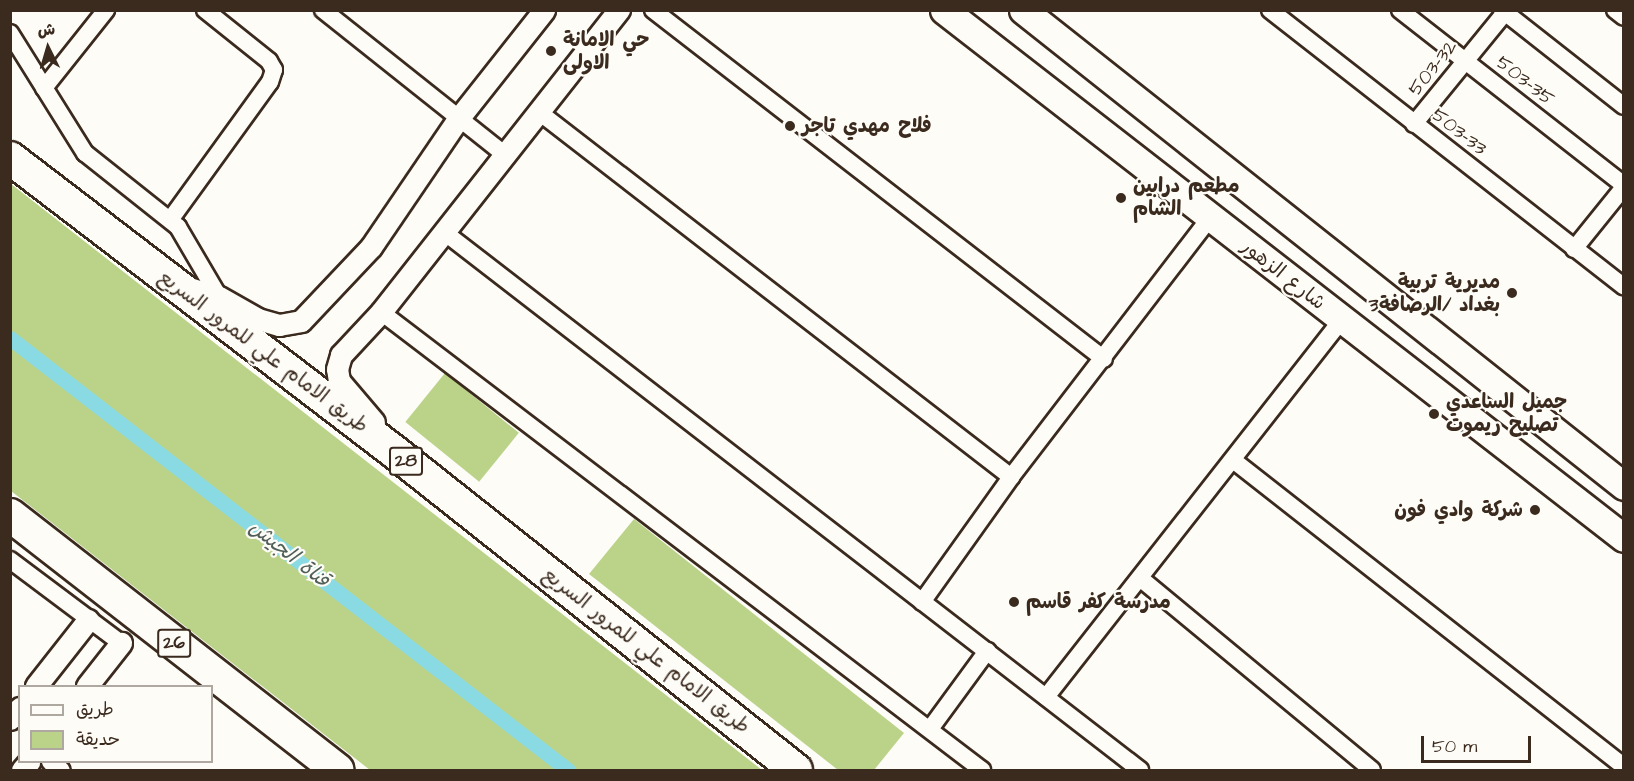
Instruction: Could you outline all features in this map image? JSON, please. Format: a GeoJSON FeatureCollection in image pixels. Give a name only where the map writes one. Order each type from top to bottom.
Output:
{"type":"FeatureCollection","features":[{"type":"Feature","properties":{"kind":"highway"},"geometry":{"type":"LineString","coordinates":[[10,135],[72,205]]}},
{"type":"Feature","properties":{"kind":"highway","name":"طريق الامام علي للمرور السريع"},"geometry":{"type":"LineString","coordinates":[[10,158],[397,454],[796,771]]}},
{"type":"Feature","properties":{"kind":"highway","name":"26"},"geometry":{"type":"LineString","coordinates":[[10,515],[338,771]]}},
{"type":"Feature","properties":{"kind":"main road","name":"شارع الزهور"},"geometry":{"type":"LineString","coordinates":[[944,10],[1623,538]]}},
{"type":"Feature","properties":{"kind":"main road"},"geometry":{"type":"LineString","coordinates":[[1023,10],[1623,486]]}},
{"type":"Feature","properties":{"kind":"street"},"geometry":{"type":"LineString","coordinates":[[44,88],[106,10]]}},
{"type":"Feature","properties":{"kind":"street"},"geometry":{"type":"LineString","coordinates":[[170,220],[270,82],[274,70],[269,61],[205,10]]}},
{"type":"Feature","properties":{"kind":"street"},"geometry":{"type":"LineString","coordinates":[[323,10],[505,156]]}},
{"type":"Feature","properties":{"kind":"street"},"geometry":{"type":"LineString","coordinates":[[173,284],[219,297],[279,326],[302,321],[371,247],[458,119],[544,10]]}},
{"type":"Feature","properties":{"kind":"street"},"geometry":{"type":"LineString","coordinates":[[397,454],[350,398],[339,381],[337,369],[341,355],[381,312],[619,10]]}},
{"type":"Feature","properties":{"kind":"street"},"geometry":{"type":"LineString","coordinates":[[653,10],[1104,359]]}},
{"type":"Feature","properties":{"kind":"street","name":"503-33"},"geometry":{"type":"LineString","coordinates":[[1269,10],[1623,287]]}},
{"type":"Feature","properties":{"kind":"street","name":"503-35"},"geometry":{"type":"LineString","coordinates":[[1400,10],[1623,186]]}},
{"type":"Feature","properties":{"kind":"street"},"geometry":{"type":"LineString","coordinates":[[1615,10],[1623,17]]}},
{"type":"Feature","properties":{"kind":"street"},"geometry":{"type":"LineString","coordinates":[[1505,11],[1623,106]]}},
{"type":"Feature","properties":{"kind":"street","name":"503-32"},"geometry":{"type":"LineString","coordinates":[[1414,124],[1505,11]]}},
{"type":"Feature","properties":{"kind":"street"},"geometry":{"type":"LineString","coordinates":[[10,33],[85,153],[170,220],[191,244],[219,297]]}},
{"type":"Feature","properties":{"kind":"street"},"geometry":{"type":"LineString","coordinates":[[539,112],[1011,477]]}},
{"type":"Feature","properties":{"kind":"street"},"geometry":{"type":"LineString","coordinates":[[1574,249],[1623,186]]}},
{"type":"Feature","properties":{"kind":"street"},"geometry":{"type":"LineString","coordinates":[[922,602],[1011,477],[1104,359],[1210,218]]}},
{"type":"Feature","properties":{"kind":"street"},"geometry":{"type":"LineString","coordinates":[[444,232],[1140,771]]}},
{"type":"Feature","properties":{"kind":"street"},"geometry":{"type":"LineString","coordinates":[[381,312],[930,729],[982,771]]}},
{"type":"Feature","properties":{"kind":"street"},"geometry":{"type":"LineString","coordinates":[[1046,697],[1342,320]]}},
{"type":"Feature","properties":{"kind":"street"},"geometry":{"type":"LineString","coordinates":[[1233,460],[1623,767]]}},
{"type":"Feature","properties":{"kind":"street"},"geometry":{"type":"LineString","coordinates":[[10,560],[121,643],[89,685]]}},
{"type":"Feature","properties":{"kind":"street"},"geometry":{"type":"LineString","coordinates":[[1140,578],[1372,771]]}},
{"type":"Feature","properties":{"kind":"street"},"geometry":{"type":"LineString","coordinates":[[38,685],[88,620]]}},
{"type":"Feature","properties":{"kind":"street"},"geometry":{"type":"LineString","coordinates":[[930,729],[987,651]]}},
{"type":"Feature","properties":{"kind":"green space"},"geometry":{"type":"Polygon","coordinates":[[[11,184],[762,770],[370,770],[11,491],[11,184]]]}},
{"type":"Feature","properties":{"kind":"green space"},"geometry":{"type":"Polygon","coordinates":[[[445,373],[519,433],[479,482],[405,422],[445,373]]]}},
{"type":"Feature","properties":{"kind":"green space"},"geometry":{"type":"Polygon","coordinates":[[[634,519],[904,733],[874,770],[838,770],[589,574],[634,519]]]}},
{"type":"Feature","properties":{"kind":"waterway","name":"قناة الجيش"},"geometry":{"type":"LineString","coordinates":[[10,338],[568,770]]}},
{"type":"Feature","properties":{"kind":"place","name":"حي الامانة الاولى"},"geometry":{"type":"Point","coordinates":[551,51]}},
{"type":"Feature","properties":{"kind":"place","name":"فلاح مهدي تاجر"},"geometry":{"type":"Point","coordinates":[790,126]}},
{"type":"Feature","properties":{"kind":"place","name":"مطعم درابين الشام"},"geometry":{"type":"Point","coordinates":[1121,198]}},
{"type":"Feature","properties":{"kind":"place","name":"مديرية تربية بغداد /الرصافة3"},"geometry":{"type":"Point","coordinates":[1512,293]}},
{"type":"Feature","properties":{"kind":"place","name":"جميل الساعدي تصليح ريموت"},"geometry":{"type":"Point","coordinates":[1434,414]}},
{"type":"Feature","properties":{"kind":"place","name":"شركة وادي فون"},"geometry":{"type":"Point","coordinates":[1535,510]}},
{"type":"Feature","properties":{"kind":"place","name":"مدرسة كفر قاسم"},"geometry":{"type":"Point","coordinates":[1014,602]}}]}
